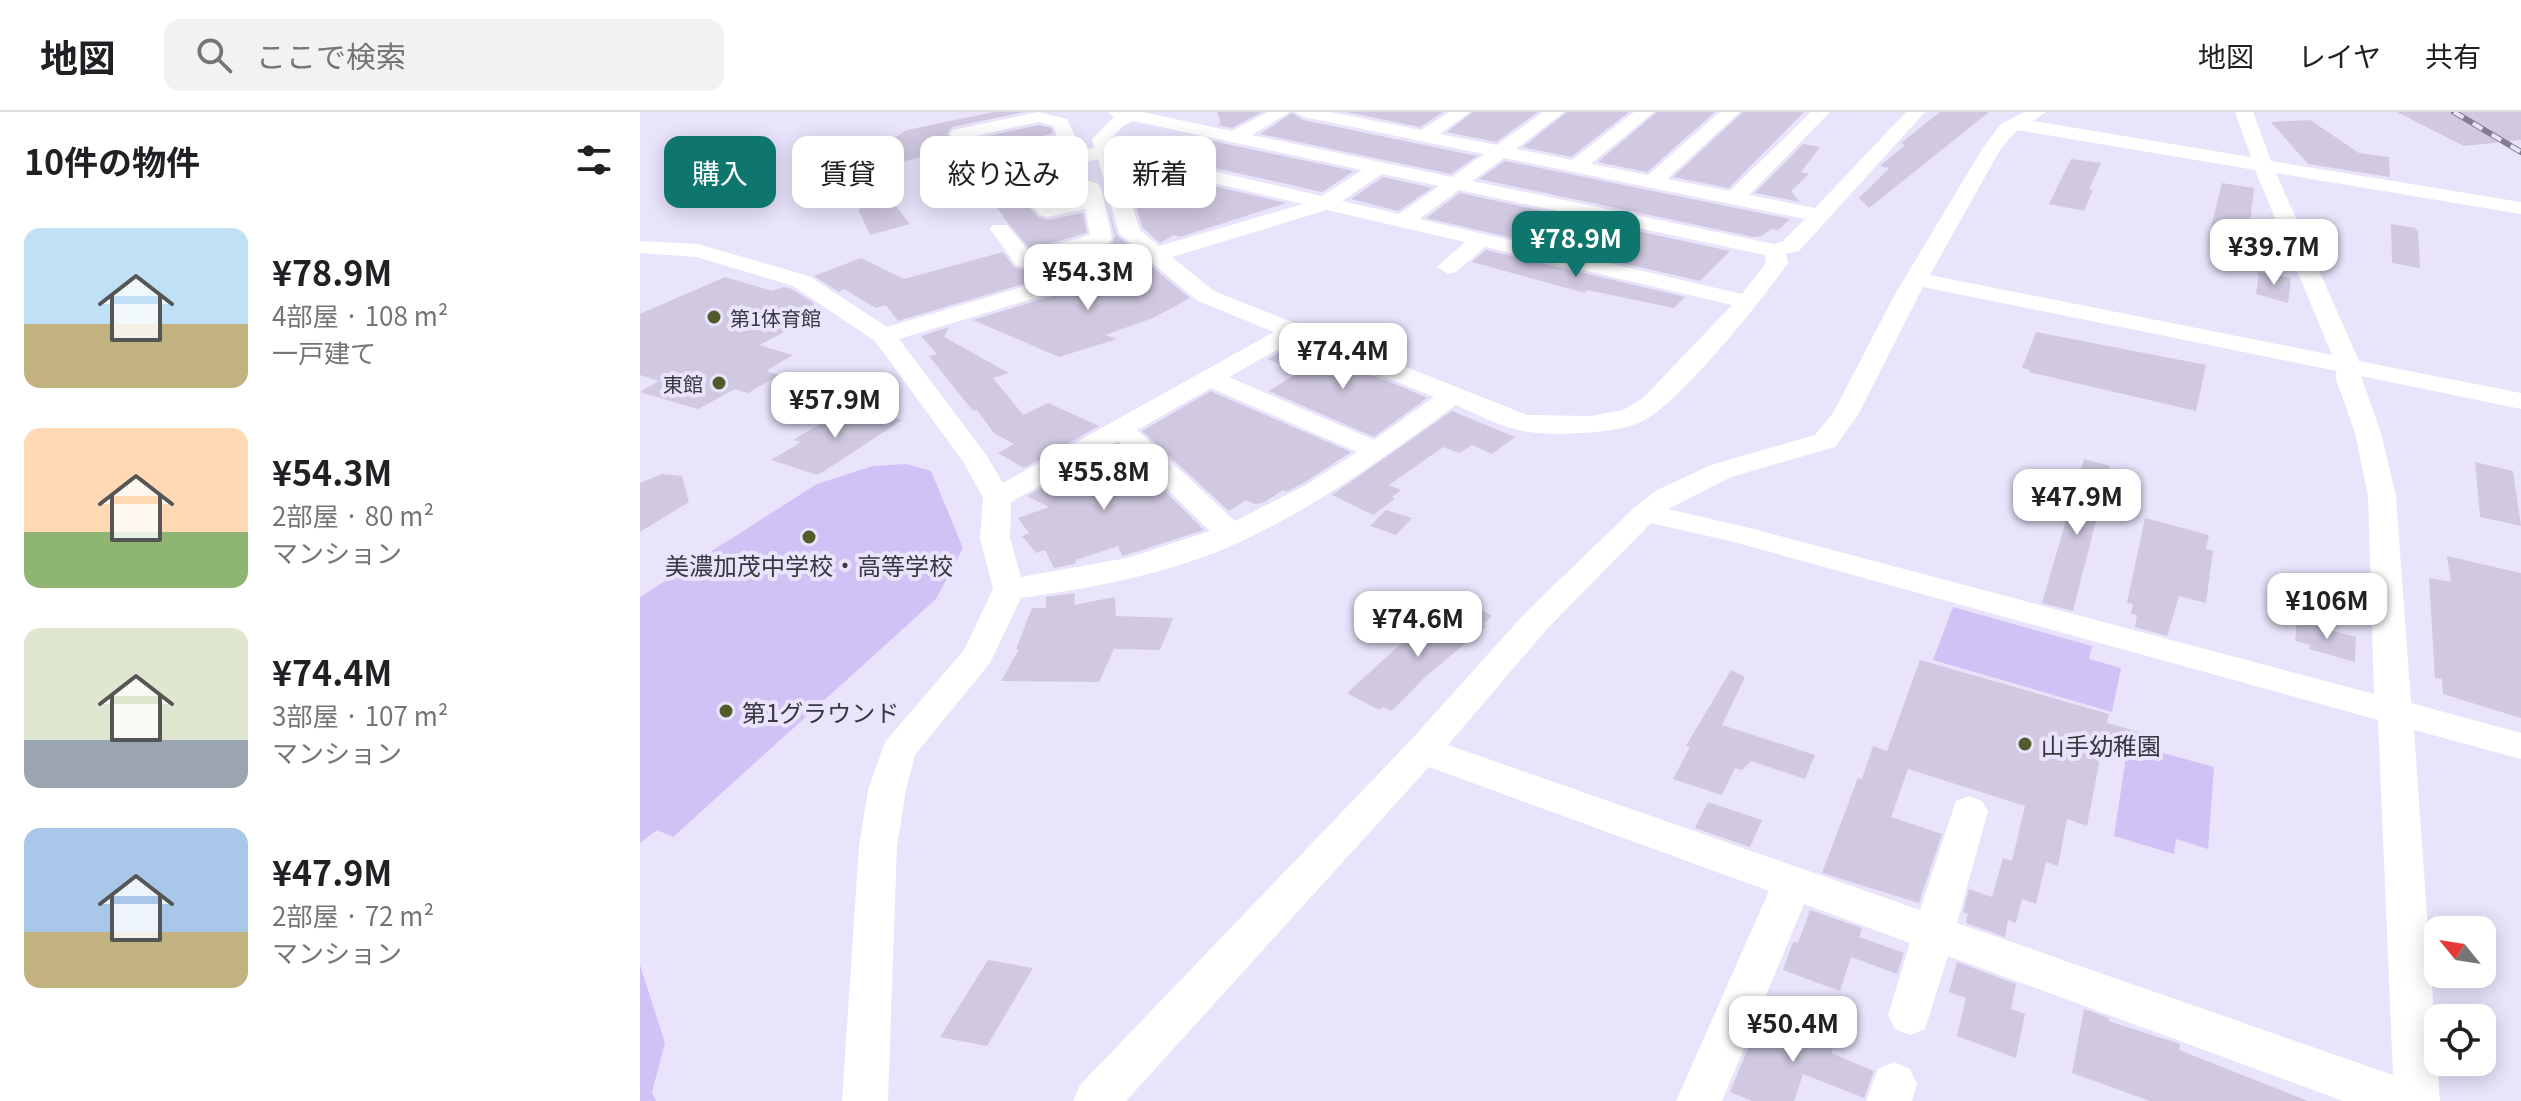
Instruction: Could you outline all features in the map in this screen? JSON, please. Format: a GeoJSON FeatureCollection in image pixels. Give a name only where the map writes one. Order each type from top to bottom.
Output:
{"type":"FeatureCollection","features":[{"type":"Feature","properties":{"kind":"street"},"geometry":{"type":"LineString","coordinates":[[1234,137],[1281,112]]}},
{"type":"Feature","properties":{"kind":"street"},"geometry":{"type":"LineString","coordinates":[[1304,112],[1362,117],[1424,136],[1818,215]]}},
{"type":"Feature","properties":{"kind":"street"},"geometry":{"type":"LineString","coordinates":[[1424,136],[1461,112]]}},
{"type":"Feature","properties":{"kind":"street"},"geometry":{"type":"LineString","coordinates":[[1403,221],[1555,112]]}},
{"type":"Feature","properties":{"kind":"street"},"geometry":{"type":"LineString","coordinates":[[1576,166],[1645,112]]}},
{"type":"Feature","properties":{"kind":"street"},"geometry":{"type":"LineString","coordinates":[[1652,182],[1731,112]]}},
{"type":"Feature","properties":{"kind":"street"},"geometry":{"type":"LineString","coordinates":[[1735,198],[1821,112]]}},
{"type":"Feature","properties":{"kind":"street"},"geometry":{"type":"LineString","coordinates":[[1104,146],[1101,139],[1124,114],[1775,251],[1791,246],[1916,112]]}},
{"type":"Feature","properties":{"kind":"street"},"geometry":{"type":"LineString","coordinates":[[1096,1101],[1423,750],[1536,621],[1645,513],[1667,496],[1721,471],[1825,441],[1845,415],[1906,296],[1991,149],[2007,128],[2037,112]]}},
{"type":"Feature","properties":{"kind":"street"},"geometry":{"type":"LineString","coordinates":[[2244,112],[2263,165],[2350,368],[2348,376],[2368,433],[2382,496],[2417,1101]]}},
{"type":"Feature","properties":{"kind":"street"},"geometry":{"type":"LineString","coordinates":[[1040,117],[1061,123],[1067,138],[998,159],[959,134],[1040,117]]}},
{"type":"Feature","properties":{"kind":"street"},"geometry":{"type":"LineString","coordinates":[[2015,124],[2521,208]]}},
{"type":"Feature","properties":{"kind":"street"},"geometry":{"type":"LineString","coordinates":[[1000,229],[1024,260],[1101,238],[1091,188],[1062,178],[1063,166],[1077,157],[1104,152]]}},
{"type":"Feature","properties":{"kind":"street"},"geometry":{"type":"LineString","coordinates":[[884,336],[1324,204],[1378,168]]}},
{"type":"Feature","properties":{"kind":"street"},"geometry":{"type":"LineString","coordinates":[[1216,178],[1748,302]]}},
{"type":"Feature","properties":{"kind":"street"},"geometry":{"type":"LineString","coordinates":[[1088,202],[1093,201]]}},
{"type":"Feature","properties":{"kind":"street"},"geometry":{"type":"LineString","coordinates":[[1123,208],[1130,233],[1206,296],[1523,423],[1590,424],[1631,417],[1652,404],[1748,302],[1777,263],[1775,251]]}},
{"type":"Feature","properties":{"kind":"street"},"geometry":{"type":"LineString","coordinates":[[1448,267],[1480,240]]}},
{"type":"Feature","properties":{"kind":"street"},"geometry":{"type":"LineString","coordinates":[[640,247],[698,251],[801,281],[884,336],[977,462],[997,498],[995,538],[1009,589],[978,655],[898,751],[887,790],[878,846],[865,1101]]}},
{"type":"Feature","properties":{"kind":"street"},"geometry":{"type":"LineString","coordinates":[[1918,279],[2521,401]]}},
{"type":"Feature","properties":{"kind":"street"},"geometry":{"type":"LineString","coordinates":[[997,498],[1291,332]]}},
{"type":"Feature","properties":{"kind":"street"},"geometry":{"type":"LineString","coordinates":[[1210,378],[1374,450]]}},
{"type":"Feature","properties":{"kind":"street"},"geometry":{"type":"LineString","coordinates":[[1009,589],[1064,583],[1144,566],[1232,535],[1319,489],[1452,396]]}},
{"type":"Feature","properties":{"kind":"street"},"geometry":{"type":"LineString","coordinates":[[1121,429],[1232,535]]}},
{"type":"Feature","properties":{"kind":"street"},"geometry":{"type":"LineString","coordinates":[[1645,513],[1739,534],[2521,746]]}},
{"type":"Feature","properties":{"kind":"street"},"geometry":{"type":"LineString","coordinates":[[1423,750],[1792,885],[2403,1101]]}},
{"type":"Feature","properties":{"kind":"street"},"geometry":{"type":"LineString","coordinates":[[1910,1015],[1969,811]]}},
{"type":"Feature","properties":{"kind":"street"},"geometry":{"type":"LineString","coordinates":[[1699,1101],[1792,885]]}},
{"type":"Feature","properties":{"kind":"shaded area","name":"第1グラウンド"},"geometry":{"type":"Polygon","coordinates":[[[906,464],[931,471],[963,548],[936,599],[673,837],[657,830],[640,843],[640,597],[817,484],[873,466],[906,464]]]}},
{"type":"Feature","properties":{"kind":"shaded area"},"geometry":{"type":"Polygon","coordinates":[[[1953,607],[2092,646],[2089,659],[2121,668],[2112,712],[1933,660],[1953,607]]]}},
{"type":"Feature","properties":{"kind":"shaded area"},"geometry":{"type":"Polygon","coordinates":[[[2127,750],[2163,753],[2214,767],[2208,849],[2176,839],[2174,854],[2114,836],[2127,750]]]}},
{"type":"Feature","properties":{"kind":"shaded area"},"geometry":{"type":"Polygon","coordinates":[[[640,965],[665,1043],[652,1092],[656,1101],[640,1101],[640,965]]]}},
{"type":"Feature","properties":{"kind":"building"},"geometry":{"type":"Polygon","coordinates":[[[994,112],[1024,112],[952,127],[947,134],[950,136],[920,136],[920,158],[904,161],[904,136],[898,136],[907,130],[994,112]]]}},
{"type":"Feature","properties":{"kind":"building"},"geometry":{"type":"Polygon","coordinates":[[[1217,112],[1262,112],[1232,128],[1217,125],[1221,123],[1217,112]]]}},
{"type":"Feature","properties":{"kind":"building"},"geometry":{"type":"Polygon","coordinates":[[[1346,112],[1443,112],[1420,127],[1346,112]]]}},
{"type":"Feature","properties":{"kind":"building"},"geometry":{"type":"Polygon","coordinates":[[[1473,112],[1538,112],[1496,142],[1447,132],[1473,112]]]}},
{"type":"Feature","properties":{"kind":"building"},"geometry":{"type":"Polygon","coordinates":[[[1567,112],[1629,112],[1571,157],[1523,147],[1567,112]]]}},
{"type":"Feature","properties":{"kind":"building"},"geometry":{"type":"Polygon","coordinates":[[[1657,112],[1715,112],[1647,172],[1598,162],[1657,112]]]}},
{"type":"Feature","properties":{"kind":"building"},"geometry":{"type":"Polygon","coordinates":[[[1743,112],[1804,112],[1729,188],[1673,177],[1743,112]]]}},
{"type":"Feature","properties":{"kind":"building"},"geometry":{"type":"Polygon","coordinates":[[[1940,112],[1989,112],[1869,208],[1859,198],[1889,168],[1880,166],[1905,145],[1901,143],[1940,112]]]}},
{"type":"Feature","properties":{"kind":"building"},"geometry":{"type":"Polygon","coordinates":[[[2397,112],[2521,112],[2521,140],[2464,146],[2397,112]]]}},
{"type":"Feature","properties":{"kind":"building"},"geometry":{"type":"Polygon","coordinates":[[[1292,113],[1303,120],[1477,156],[1451,174],[1260,134],[1292,113]]]}},
{"type":"Feature","properties":{"kind":"building"},"geometry":{"type":"Polygon","coordinates":[[[2310,120],[2359,153],[2389,157],[2390,177],[2308,164],[2271,122],[2310,120]]]}},
{"type":"Feature","properties":{"kind":"building"},"geometry":{"type":"Polygon","coordinates":[[[1039,125],[1051,128],[1053,133],[1043,136],[988,136],[1039,125]]]}},
{"type":"Feature","properties":{"kind":"building"},"geometry":{"type":"Polygon","coordinates":[[[1216,142],[1354,171],[1322,192],[1216,168],[1216,142]]]}},
{"type":"Feature","properties":{"kind":"building"},"geometry":{"type":"Polygon","coordinates":[[[1803,144],[1820,147],[1801,172],[1809,174],[1791,191],[1800,202],[1755,193],[1803,144]]]}},
{"type":"Feature","properties":{"kind":"building"},"geometry":{"type":"Polygon","coordinates":[[[2071,159],[2101,163],[2089,189],[2093,190],[2084,211],[2049,204],[2071,159]]]}},
{"type":"Feature","properties":{"kind":"building"},"geometry":{"type":"Polygon","coordinates":[[[1505,161],[1790,219],[1778,230],[1771,229],[1762,236],[1754,237],[1479,179],[1505,161]]]}},
{"type":"Feature","properties":{"kind":"building"},"geometry":{"type":"Polygon","coordinates":[[[1383,177],[1432,188],[1398,211],[1351,199],[1383,177]]]}},
{"type":"Feature","properties":{"kind":"building"},"geometry":{"type":"Polygon","coordinates":[[[2222,183],[2254,188],[2248,239],[2210,232],[2222,183]]]}},
{"type":"Feature","properties":{"kind":"building"},"geometry":{"type":"Polygon","coordinates":[[[1216,187],[1286,203],[1180,237],[1174,235],[1160,243],[1143,228],[1136,208],[1216,208],[1216,187]]]}},
{"type":"Feature","properties":{"kind":"building"},"geometry":{"type":"Polygon","coordinates":[[[1460,193],[1730,251],[1700,281],[1426,218],[1460,193]]]}},
{"type":"Feature","properties":{"kind":"building"},"geometry":{"type":"Polygon","coordinates":[[[897,208],[910,224],[870,235],[858,209],[897,208]]]}},
{"type":"Feature","properties":{"kind":"building"},"geometry":{"type":"Polygon","coordinates":[[[997,208],[1030,208],[1038,217],[1048,220],[1083,213],[1087,233],[1030,249],[997,208]]]}},
{"type":"Feature","properties":{"kind":"building"},"geometry":{"type":"Polygon","coordinates":[[[1108,208],[1116,234],[1134,251],[898,321],[886,305],[876,308],[844,289],[839,292],[814,276],[861,258],[904,279],[1003,252],[1014,267],[1025,270],[1112,245],[1115,237],[1108,208]]]}},
{"type":"Feature","properties":{"kind":"building"},"geometry":{"type":"Polygon","coordinates":[[[2391,224],[2415,228],[2418,232],[2420,268],[2392,263],[2391,224]]]}},
{"type":"Feature","properties":{"kind":"building"},"geometry":{"type":"Polygon","coordinates":[[[1486,250],[1685,297],[1674,308],[1587,290],[1585,293],[1472,262],[1486,250]]]}},
{"type":"Feature","properties":{"kind":"building"},"geometry":{"type":"Polygon","coordinates":[[[1151,266],[1190,298],[1153,318],[1105,335],[1117,339],[1059,357],[973,320],[1151,266]]]}},
{"type":"Feature","properties":{"kind":"building"},"geometry":{"type":"Polygon","coordinates":[[[2259,272],[2291,278],[2288,303],[2256,294],[2259,272]]]}},
{"type":"Feature","properties":{"kind":"building"},"geometry":{"type":"Polygon","coordinates":[[[725,277],[772,291],[784,287],[792,289],[815,304],[783,320],[793,323],[782,329],[788,330],[759,345],[793,355],[766,371],[779,375],[748,393],[735,389],[698,409],[640,392],[659,381],[640,375],[640,314],[725,277]]]}},
{"type":"Feature","properties":{"kind":"building"},"geometry":{"type":"Polygon","coordinates":[[[949,327],[944,337],[1009,373],[993,378],[1023,415],[1048,403],[1099,426],[1024,468],[998,453],[1014,444],[994,433],[977,410],[973,411],[929,356],[937,354],[921,336],[949,327]]]}},
{"type":"Feature","properties":{"kind":"building"},"geometry":{"type":"Polygon","coordinates":[[[2036,332],[2206,365],[2196,411],[2029,372],[2022,368],[2036,332]]]}},
{"type":"Feature","properties":{"kind":"building"},"geometry":{"type":"Polygon","coordinates":[[[1294,344],[1427,398],[1374,437],[1269,391],[1299,372],[1267,359],[1294,344]]]}},
{"type":"Feature","properties":{"kind":"building"},"geometry":{"type":"Polygon","coordinates":[[[1211,391],[1351,452],[1286,492],[1283,490],[1263,503],[1254,504],[1246,500],[1229,511],[1142,431],[1211,391]]]}},
{"type":"Feature","properties":{"kind":"building"},"geometry":{"type":"Polygon","coordinates":[[[856,407],[902,420],[818,475],[771,460],[801,442],[793,440],[820,424],[827,425],[856,407]]]}},
{"type":"Feature","properties":{"kind":"building"},"geometry":{"type":"Polygon","coordinates":[[[1452,411],[1515,437],[1492,454],[1472,445],[1459,453],[1443,447],[1389,485],[1401,490],[1392,497],[1395,499],[1373,515],[1332,495],[1452,411]]]}},
{"type":"Feature","properties":{"kind":"building"},"geometry":{"type":"Polygon","coordinates":[[[1118,445],[1204,530],[1122,556],[1118,546],[1076,560],[1075,564],[1054,568],[1045,550],[1036,553],[1022,536],[1029,533],[1018,518],[1049,507],[1027,496],[1118,445]]]}},
{"type":"Feature","properties":{"kind":"building"},"geometry":{"type":"Polygon","coordinates":[[[2084,459],[2110,466],[2073,611],[2042,603],[2084,459]]]}},
{"type":"Feature","properties":{"kind":"building"},"geometry":{"type":"Polygon","coordinates":[[[2475,462],[2513,471],[2521,526],[2480,517],[2475,462]]]}},
{"type":"Feature","properties":{"kind":"building"},"geometry":{"type":"Polygon","coordinates":[[[662,474],[682,476],[689,502],[640,532],[640,483],[662,474]]]}},
{"type":"Feature","properties":{"kind":"building"},"geometry":{"type":"Polygon","coordinates":[[[1386,510],[1412,518],[1396,535],[1370,526],[1386,510]]]}},
{"type":"Feature","properties":{"kind":"building"},"geometry":{"type":"Polygon","coordinates":[[[2145,518],[2209,535],[2206,549],[2213,551],[2206,603],[2179,596],[2167,636],[2135,627],[2137,615],[2131,614],[2133,604],[2127,603],[2145,518]]]}},
{"type":"Feature","properties":{"kind":"building"},"geometry":{"type":"Polygon","coordinates":[[[2447,556],[2521,573],[2521,718],[2443,694],[2442,679],[2435,678],[2429,578],[2451,582],[2447,556]]]}},
{"type":"Feature","properties":{"kind":"building"},"geometry":{"type":"Polygon","coordinates":[[[1075,593],[1074,605],[1115,597],[1116,616],[1173,618],[1160,650],[1114,649],[1099,682],[1001,681],[1019,649],[1016,649],[1032,608],[1046,608],[1046,597],[1075,593]]]}},
{"type":"Feature","properties":{"kind":"building"},"geometry":{"type":"Polygon","coordinates":[[[1467,603],[1492,616],[1483,624],[1486,626],[1425,677],[1392,711],[1383,707],[1379,710],[1347,693],[1404,641],[1412,644],[1467,603]]]}},
{"type":"Feature","properties":{"kind":"building"},"geometry":{"type":"Polygon","coordinates":[[[2297,621],[2356,637],[2355,662],[2309,649],[2310,645],[2295,641],[2297,621]]]}},
{"type":"Feature","properties":{"kind":"building"},"geometry":{"type":"Polygon","coordinates":[[[1920,660],[2109,714],[2107,723],[2157,737],[2156,746],[2103,743],[2087,826],[2067,819],[2058,866],[2046,862],[2036,904],[2022,899],[2016,923],[2008,920],[2005,937],[1966,923],[1968,914],[1963,912],[1969,889],[1992,897],[2003,858],[2012,861],[2025,806],[1908,769],[1891,817],[1942,834],[1919,903],[1822,873],[1873,746],[1887,751],[1920,660]]]}},
{"type":"Feature","properties":{"kind":"building"},"geometry":{"type":"Polygon","coordinates":[[[1731,670],[1745,677],[1722,725],[1815,755],[1805,779],[1751,761],[1742,770],[1735,768],[1722,795],[1673,779],[1690,747],[1686,746],[1731,670]]]}},
{"type":"Feature","properties":{"kind":"building"},"geometry":{"type":"Polygon","coordinates":[[[1708,802],[1762,820],[1750,847],[1695,828],[1708,802]]]}},
{"type":"Feature","properties":{"kind":"building"},"geometry":{"type":"Polygon","coordinates":[[[1810,910],[1862,928],[1859,937],[1904,953],[1897,974],[1851,957],[1840,991],[1783,970],[1793,942],[1798,943],[1810,910]]]}},
{"type":"Feature","properties":{"kind":"building"},"geometry":{"type":"Polygon","coordinates":[[[988,960],[1033,968],[987,1046],[940,1037],[988,960]]]}},
{"type":"Feature","properties":{"kind":"building"},"geometry":{"type":"Polygon","coordinates":[[[1957,962],[2016,984],[2011,1009],[2025,1014],[2016,1058],[1957,1036],[1966,998],[1949,992],[1957,962]]]}},
{"type":"Feature","properties":{"kind":"building"},"geometry":{"type":"Polygon","coordinates":[[[2084,1009],[2109,1018],[2108,1021],[2180,1044],[2179,1050],[2308,1101],[2150,1101],[2072,1073],[2084,1009]]]}},
{"type":"Feature","properties":{"kind":"building"},"geometry":{"type":"Polygon","coordinates":[[[1762,1014],[1835,1042],[1831,1053],[1874,1071],[1864,1098],[1803,1074],[1794,1101],[1752,1101],[1730,1092],[1762,1014]]]}},
{"type":"Feature","properties":{"kind":"railway"},"geometry":{"type":"LineString","coordinates":[[2454,112],[2521,152]]}},
{"type":"Feature","properties":{"kind":"place","name":"第1体育館"},"geometry":{"type":"Point","coordinates":[714,317]}},
{"type":"Feature","properties":{"kind":"place","name":"東館"},"geometry":{"type":"Point","coordinates":[719,383]}},
{"type":"Feature","properties":{"kind":"place","name":"美濃加茂中学校・高等学校"},"geometry":{"type":"Point","coordinates":[809,537]}},
{"type":"Feature","properties":{"kind":"place","name":"第1グラウンド"},"geometry":{"type":"Point","coordinates":[726,711]}},
{"type":"Feature","properties":{"kind":"place","name":"山手幼稚園"},"geometry":{"type":"Point","coordinates":[2025,744]}}]}
